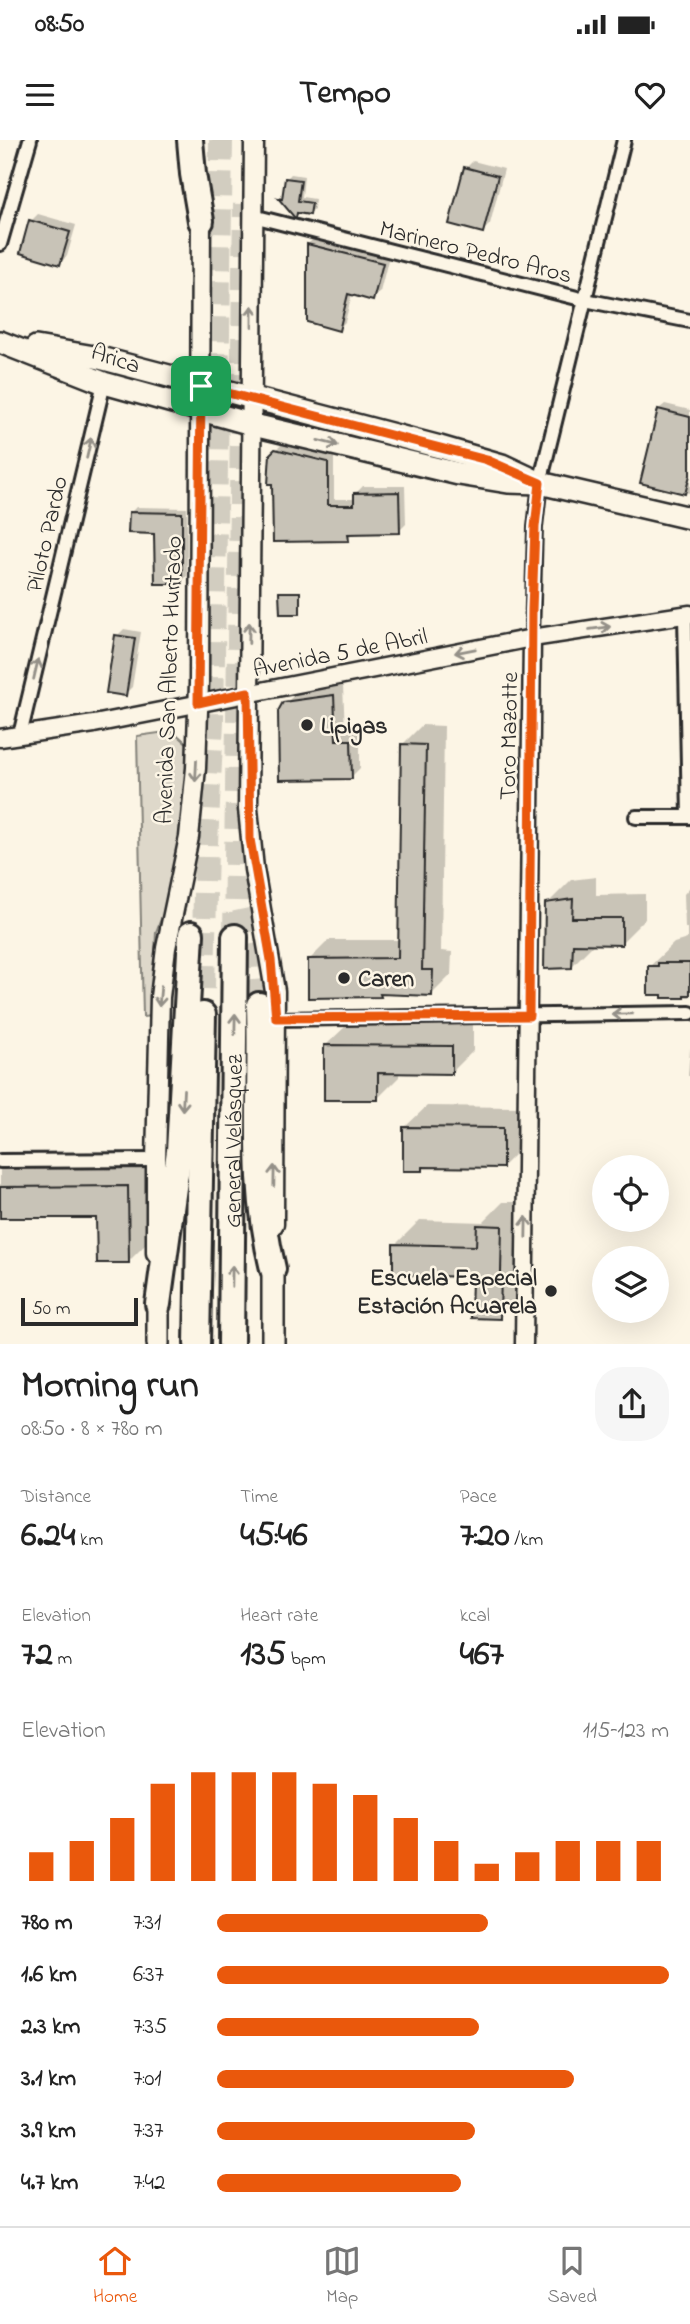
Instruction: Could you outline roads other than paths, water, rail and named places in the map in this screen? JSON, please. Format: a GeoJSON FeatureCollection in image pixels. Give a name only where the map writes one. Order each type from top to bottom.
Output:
{"type":"FeatureCollection","features":[{"type":"Feature","properties":{"kind":"highway"},"geometry":{"type":"LineString","coordinates":[[190,140],[201,221]]}},
{"type":"Feature","properties":{"kind":"highway"},"geometry":{"type":"LineString","coordinates":[[158,1304],[179,1151],[191,934]]}},
{"type":"Feature","properties":{"kind":"highway","name":"General Velásquez"},"geometry":{"type":"LineString","coordinates":[[231,1344],[235,937]]}},
{"type":"Feature","properties":{"kind":"highway","name":"General Velásquez"},"geometry":{"type":"LineString","coordinates":[[197,1344],[203,989]]}},
{"type":"Feature","properties":{"kind":"highway"},"geometry":{"type":"LineString","coordinates":[[267,1012],[259,1188],[263,1224],[273,1269]]}},
{"type":"Feature","properties":{"kind":"main road","name":"Avenida San Alberto Hurtado"},"geometry":{"type":"LineString","coordinates":[[158,1344],[156,1160],[159,1020],[162,972],[193,810],[198,703],[203,140]]}},
{"type":"Feature","properties":{"kind":"main road"},"geometry":{"type":"LineString","coordinates":[[254,140],[248,692],[250,839],[271,960],[267,1012]]}},
{"type":"Feature","properties":{"kind":"main road","name":"Arica"},"geometry":{"type":"LineString","coordinates":[[4,343],[104,383],[253,424],[459,474],[508,482],[540,483]]}},
{"type":"Feature","properties":{"kind":"main road","name":"Arica"},"geometry":{"type":"LineString","coordinates":[[4,343],[100,359],[487,460],[540,483],[690,518]]}},
{"type":"Feature","properties":{"kind":"main road"},"geometry":{"type":"LineString","coordinates":[[273,1269],[273,1344]]}},
{"type":"Feature","properties":{"kind":"street"},"geometry":{"type":"LineString","coordinates":[[0,244],[30,140]]}},
{"type":"Feature","properties":{"kind":"street","name":"Toro Mazotte"},"geometry":{"type":"LineString","coordinates":[[524,1344],[535,527],[540,483],[624,140]]}},
{"type":"Feature","properties":{"kind":"street","name":"Marinero Pedro Aros"},"geometry":{"type":"LineString","coordinates":[[253,216],[585,300],[690,321]]}},
{"type":"Feature","properties":{"kind":"street","name":"Piloto Pardo"},"geometry":{"type":"LineString","coordinates":[[20,735],[104,383]]}},
{"type":"Feature","properties":{"kind":"street"},"geometry":{"type":"LineString","coordinates":[[636,817],[689,817],[687,615]]}},
{"type":"Feature","properties":{"kind":"street","name":"Avenida 5 de Abril"},"geometry":{"type":"LineString","coordinates":[[0,738],[94,724],[532,638],[687,615]]}},
{"type":"Feature","properties":{"kind":"street"},"geometry":{"type":"LineString","coordinates":[[267,1012],[529,1016],[690,1013]]}},
{"type":"Feature","properties":{"kind":"street"},"geometry":{"type":"LineString","coordinates":[[0,1161],[156,1160]]}},
{"type":"Feature","properties":{"kind":"tunnel"},"geometry":{"type":"LineString","coordinates":[[203,989],[212,721],[221,140]]}},
{"type":"Feature","properties":{"kind":"tunnel"},"geometry":{"type":"LineString","coordinates":[[235,937],[245,204]]}},
{"type":"Feature","properties":{"kind":"tunnel"},"geometry":{"type":"LineString","coordinates":[[244,909],[256,963],[259,1005]]}},
{"type":"Feature","properties":{"kind":"place","name":"Lipigas"},"geometry":{"type":"Point","coordinates":[307,725]}},
{"type":"Feature","properties":{"kind":"place","name":"Caren"},"geometry":{"type":"Point","coordinates":[344,978]}},
{"type":"Feature","properties":{"kind":"place","name":"Escuela Especial Estación Acuarela"},"geometry":{"type":"Point","coordinates":[551,1291]}}]}
